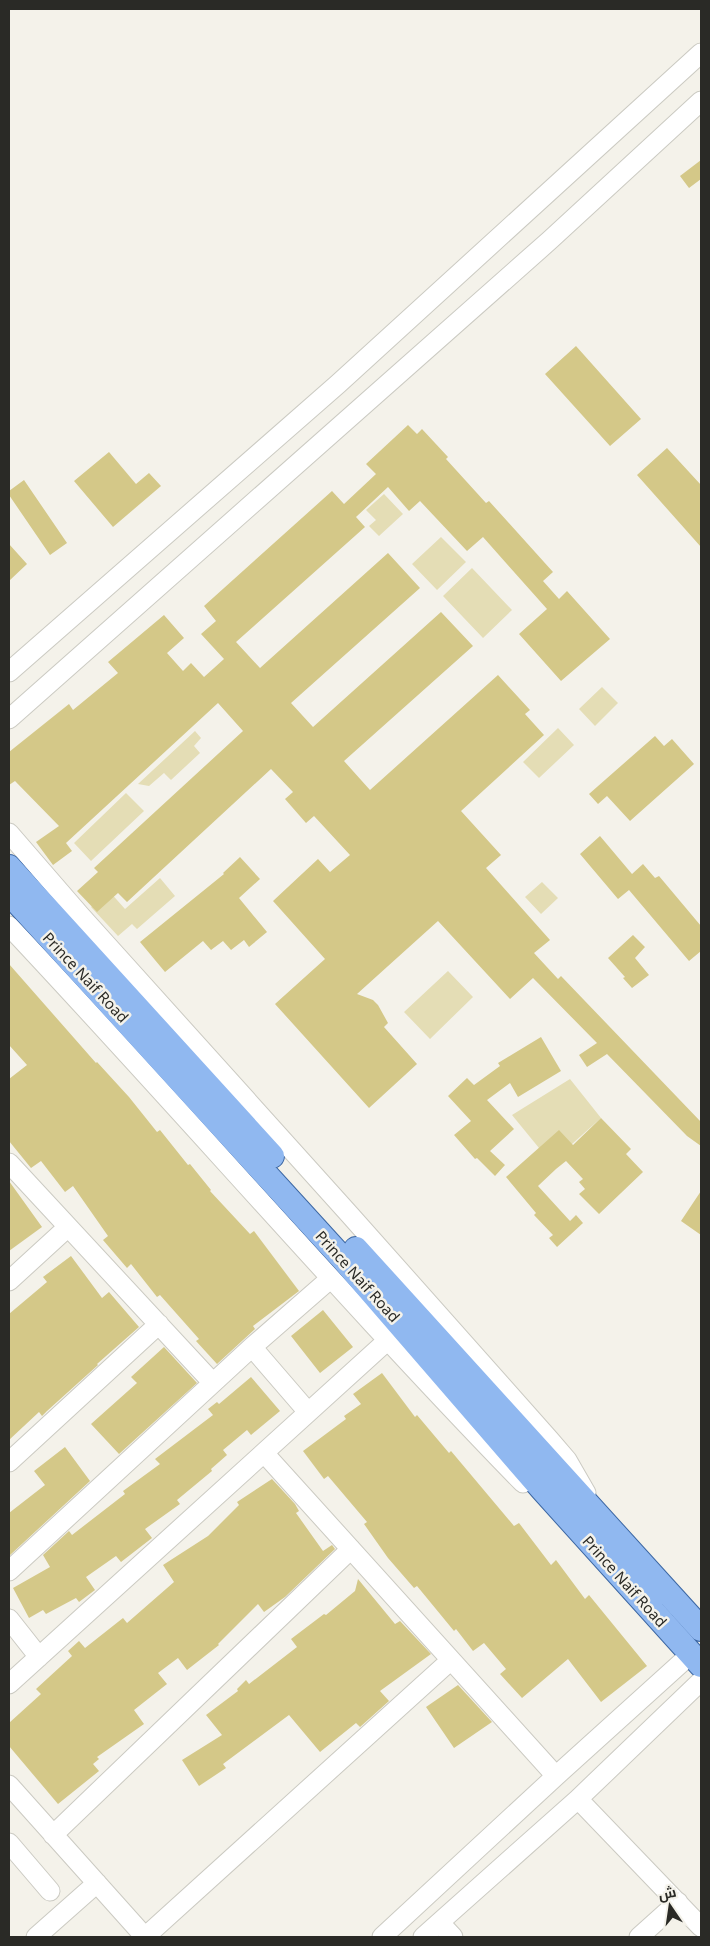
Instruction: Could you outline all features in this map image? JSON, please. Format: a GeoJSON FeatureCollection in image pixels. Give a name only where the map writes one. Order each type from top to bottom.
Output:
{"type":"FeatureCollection","features":[{"type":"Feature","properties":{"kind":"main road","name":"Prince Naif Road"},"geometry":{"type":"LineString","coordinates":[[9,867],[440,1355],[582,1533],[696,1660]]}},
{"type":"Feature","properties":{"kind":"main road","name":"Prince Naif Road"},"geometry":{"type":"LineString","coordinates":[[9,893],[344,1260],[600,1518],[701,1629]]}},
{"type":"Feature","properties":{"kind":"street"},"geometry":{"type":"LineString","coordinates":[[9,672],[338,384],[701,53]]}},
{"type":"Feature","properties":{"kind":"street"},"geometry":{"type":"LineString","coordinates":[[9,719],[550,240],[701,101]]}},
{"type":"Feature","properties":{"kind":"street"},"geometry":{"type":"LineString","coordinates":[[9,833],[549,1439],[567,1460],[600,1518]]}},
{"type":"Feature","properties":{"kind":"street"},"geometry":{"type":"LineString","coordinates":[[9,843],[33,861]]}},
{"type":"Feature","properties":{"kind":"street"},"geometry":{"type":"LineString","coordinates":[[9,926],[90,1012],[330,1279],[451,1409],[524,1484],[582,1533]]}},
{"type":"Feature","properties":{"kind":"street"},"geometry":{"type":"LineString","coordinates":[[9,1163],[213,1382]]}},
{"type":"Feature","properties":{"kind":"street"},"geometry":{"type":"LineString","coordinates":[[9,1281],[68,1227]]}},
{"type":"Feature","properties":{"kind":"street"},"geometry":{"type":"LineString","coordinates":[[9,1571],[252,1346],[330,1279]]}},
{"type":"Feature","properties":{"kind":"street"},"geometry":{"type":"LineString","coordinates":[[9,1462],[159,1324]]}},
{"type":"Feature","properties":{"kind":"street"},"geometry":{"type":"LineString","coordinates":[[9,1684],[388,1340]]}},
{"type":"Feature","properties":{"kind":"street"},"geometry":{"type":"LineString","coordinates":[[252,1346],[308,1412]]}},
{"type":"Feature","properties":{"kind":"street"},"geometry":{"type":"LineString","coordinates":[[264,1453],[556,1776]]}},
{"type":"Feature","properties":{"kind":"street"},"geometry":{"type":"LineString","coordinates":[[53,1834],[351,1549]]}},
{"type":"Feature","properties":{"kind":"street"},"geometry":{"type":"LineString","coordinates":[[9,1619],[39,1657]]}},
{"type":"Feature","properties":{"kind":"street"},"geometry":{"type":"LineString","coordinates":[[9,1785],[145,1937],[451,1660]]}},
{"type":"Feature","properties":{"kind":"street"},"geometry":{"type":"LineString","coordinates":[[382,1937],[556,1776],[696,1660]]}},
{"type":"Feature","properties":{"kind":"street"},"geometry":{"type":"LineString","coordinates":[[424,1937],[578,1799],[701,1681]]}},
{"type":"Feature","properties":{"kind":"street"},"geometry":{"type":"LineString","coordinates":[[578,1799],[701,1927]]}},
{"type":"Feature","properties":{"kind":"street"},"geometry":{"type":"LineString","coordinates":[[9,1842],[50,1891]]}},
{"type":"Feature","properties":{"kind":"street"},"geometry":{"type":"LineString","coordinates":[[36,1937],[97,1883]]}},
{"type":"Feature","properties":{"kind":"street"},"geometry":{"type":"LineString","coordinates":[[639,1937],[678,1902]]}},
{"type":"Feature","properties":{"kind":"street"},"geometry":{"type":"LineString","coordinates":[[440,1923],[453,1937]]}},
{"type":"Feature","properties":{"kind":"shaded area"},"geometry":{"type":"Polygon","coordinates":[[[384,494],[403,514],[379,536],[369,526],[376,520],[366,510],[384,494]]]}},
{"type":"Feature","properties":{"kind":"shaded area"},"geometry":{"type":"Polygon","coordinates":[[[441,537],[466,562],[437,590],[412,564],[441,537]]]}},
{"type":"Feature","properties":{"kind":"shaded area"},"geometry":{"type":"Polygon","coordinates":[[[472,568],[512,610],[483,638],[443,596],[472,568]]]}},
{"type":"Feature","properties":{"kind":"shaded area"},"geometry":{"type":"Polygon","coordinates":[[[602,687],[618,703],[595,726],[579,709],[602,687]]]}},
{"type":"Feature","properties":{"kind":"shaded area"},"geometry":{"type":"Polygon","coordinates":[[[558,728],[574,745],[539,778],[523,762],[558,728]]]}},
{"type":"Feature","properties":{"kind":"shaded area"},"geometry":{"type":"Polygon","coordinates":[[[195,731],[201,738],[194,746],[200,753],[171,780],[164,773],[149,786],[138,784],[195,731]]]}},
{"type":"Feature","properties":{"kind":"shaded area"},"geometry":{"type":"Polygon","coordinates":[[[126,793],[144,811],[91,861],[74,843],[126,793]]]}},
{"type":"Feature","properties":{"kind":"shaded area"},"geometry":{"type":"Polygon","coordinates":[[[160,878],[175,896],[137,929],[132,924],[118,936],[91,907],[109,891],[125,909],[160,878]]]}},
{"type":"Feature","properties":{"kind":"shaded area"},"geometry":{"type":"Polygon","coordinates":[[[542,882],[558,898],[541,914],[525,897],[542,882]]]}},
{"type":"Feature","properties":{"kind":"shaded area"},"geometry":{"type":"Polygon","coordinates":[[[448,971],[473,997],[430,1039],[404,1012],[448,971]]]}},
{"type":"Feature","properties":{"kind":"shaded area"},"geometry":{"type":"Polygon","coordinates":[[[570,1079],[601,1118],[572,1144],[539,1148],[512,1115],[570,1079]]]}},
{"type":"Feature","properties":{"kind":"building"},"geometry":{"type":"Polygon","coordinates":[[[701,160],[701,179],[689,188],[680,176],[701,160]]]}},
{"type":"Feature","properties":{"kind":"building"},"geometry":{"type":"Polygon","coordinates":[[[576,346],[641,419],[610,446],[545,374],[576,346]]]}},
{"type":"Feature","properties":{"kind":"building"},"geometry":{"type":"Polygon","coordinates":[[[408,425],[417,434],[422,429],[486,503],[489,501],[553,572],[543,581],[559,599],[567,591],[610,639],[561,681],[519,634],[547,609],[483,537],[467,551],[420,501],[409,511],[388,487],[356,517],[365,527],[236,642],[260,668],[388,553],[420,588],[291,703],[313,727],[441,612],[473,646],[344,761],[370,790],[498,675],[530,710],[525,714],[544,735],[461,811],[501,855],[486,868],[550,940],[534,953],[558,979],[561,976],[701,1122],[701,1146],[687,1136],[607,1054],[587,1067],[579,1055],[597,1043],[533,978],[510,999],[438,921],[357,994],[373,1000],[378,1005],[388,1023],[384,1027],[417,1064],[369,1108],[275,1004],[325,959],[273,901],[318,859],[330,872],[350,855],[314,816],[306,823],[285,799],[293,792],[271,769],[127,902],[118,893],[97,912],[77,891],[98,872],[94,868],[243,731],[218,703],[66,843],[72,851],[53,865],[36,842],[59,826],[15,781],[9,785],[9,752],[69,704],[73,710],[118,673],[108,662],[164,615],[184,638],[167,653],[183,671],[191,663],[204,677],[224,659],[201,634],[216,621],[204,606],[332,491],[344,504],[376,474],[366,464],[408,425]]]}},
{"type":"Feature","properties":{"kind":"building"},"geometry":{"type":"Polygon","coordinates":[[[667,448],[701,485],[701,547],[637,475],[667,448]]]}},
{"type":"Feature","properties":{"kind":"building"},"geometry":{"type":"Polygon","coordinates":[[[109,452],[136,484],[149,473],[161,486],[113,527],[74,481],[109,452]]]}},
{"type":"Feature","properties":{"kind":"building"},"geometry":{"type":"Polygon","coordinates":[[[24,480],[67,543],[50,555],[9,495],[9,491],[24,480]]]}},
{"type":"Feature","properties":{"kind":"building"},"geometry":{"type":"Polygon","coordinates":[[[9,544],[27,564],[9,581],[9,544]]]}},
{"type":"Feature","properties":{"kind":"building"},"geometry":{"type":"Polygon","coordinates":[[[655,736],[664,746],[672,739],[694,764],[630,821],[607,796],[598,804],[589,794],[655,736]]]}},
{"type":"Feature","properties":{"kind":"building"},"geometry":{"type":"Polygon","coordinates":[[[600,836],[632,874],[643,864],[655,878],[659,876],[701,926],[701,951],[689,961],[629,890],[618,899],[580,854],[600,836]]]}},
{"type":"Feature","properties":{"kind":"building"},"geometry":{"type":"Polygon","coordinates":[[[240,857],[260,879],[239,898],[267,932],[249,947],[244,940],[231,950],[223,941],[211,950],[203,941],[165,972],[140,942],[224,874],[240,857]]]}},
{"type":"Feature","properties":{"kind":"building"},"geometry":{"type":"Polygon","coordinates":[[[633,935],[645,947],[635,958],[649,975],[632,988],[608,958],[633,935]]]}},
{"type":"Feature","properties":{"kind":"building"},"geometry":{"type":"Polygon","coordinates":[[[9,964],[96,1063],[129,1097],[157,1132],[160,1130],[188,1165],[190,1164],[210,1191],[250,1234],[254,1231],[299,1291],[253,1326],[255,1329],[217,1364],[196,1341],[199,1339],[160,1295],[157,1297],[131,1264],[127,1268],[103,1240],[108,1236],[73,1186],[65,1192],[41,1161],[31,1168],[9,1141],[9,1079],[27,1065],[9,1045],[9,964]]]}},
{"type":"Feature","properties":{"kind":"building"},"geometry":{"type":"Polygon","coordinates":[[[541,1037],[561,1071],[518,1097],[510,1083],[487,1100],[514,1129],[490,1151],[505,1165],[495,1176],[477,1158],[475,1159],[454,1135],[471,1121],[448,1096],[467,1078],[474,1085],[500,1066],[498,1063],[541,1037]]]}},
{"type":"Feature","properties":{"kind":"building"},"geometry":{"type":"Polygon","coordinates":[[[601,1118],[631,1149],[626,1154],[643,1172],[599,1214],[579,1194],[585,1189],[579,1182],[583,1179],[566,1161],[556,1169],[538,1186],[570,1221],[576,1215],[583,1223],[557,1247],[549,1238],[553,1235],[534,1215],[536,1213],[506,1177],[559,1130],[573,1145],[601,1118]]]}},
{"type":"Feature","properties":{"kind":"building"},"geometry":{"type":"Polygon","coordinates":[[[9,1181],[42,1227],[9,1251],[9,1181]]]}},
{"type":"Feature","properties":{"kind":"building"},"geometry":{"type":"Polygon","coordinates":[[[701,1191],[701,1235],[681,1221],[701,1191]]]}},
{"type":"Feature","properties":{"kind":"building"},"geometry":{"type":"Polygon","coordinates":[[[71,1256],[102,1298],[109,1292],[139,1327],[42,1416],[39,1412],[9,1440],[9,1314],[47,1282],[43,1277],[71,1256]]]}},
{"type":"Feature","properties":{"kind":"building"},"geometry":{"type":"Polygon","coordinates":[[[323,1310],[353,1347],[320,1373],[291,1336],[323,1310]]]}},
{"type":"Feature","properties":{"kind":"building"},"geometry":{"type":"Polygon","coordinates":[[[164,1347],[197,1383],[119,1454],[91,1424],[137,1383],[131,1377],[164,1347]]]}},
{"type":"Feature","properties":{"kind":"building"},"geometry":{"type":"Polygon","coordinates":[[[382,1373],[415,1417],[417,1415],[449,1453],[451,1451],[514,1526],[519,1523],[551,1565],[556,1560],[585,1599],[589,1595],[647,1666],[601,1702],[568,1659],[522,1698],[500,1674],[506,1669],[484,1643],[473,1651],[456,1629],[454,1631],[417,1586],[414,1588],[388,1558],[364,1524],[367,1522],[328,1476],[324,1479],[303,1451],[346,1419],[344,1416],[361,1404],[353,1394],[382,1373]]]}},
{"type":"Feature","properties":{"kind":"building"},"geometry":{"type":"Polygon","coordinates":[[[251,1377],[280,1411],[251,1435],[247,1430],[223,1450],[227,1455],[211,1469],[212,1471],[177,1500],[180,1504],[145,1529],[152,1538],[121,1562],[116,1556],[86,1577],[95,1590],[79,1602],[76,1598],[46,1614],[43,1610],[29,1618],[13,1588],[50,1567],[43,1555],[69,1531],[72,1535],[125,1494],[123,1491],[160,1464],[155,1459],[213,1415],[208,1409],[217,1402],[219,1404],[251,1377]]]}},
{"type":"Feature","properties":{"kind":"building"},"geometry":{"type":"Polygon","coordinates":[[[65,1447],[90,1481],[9,1556],[9,1513],[45,1485],[34,1471],[65,1447]]]}},
{"type":"Feature","properties":{"kind":"building"},"geometry":{"type":"Polygon","coordinates":[[[272,1479],[295,1504],[299,1511],[296,1513],[323,1551],[332,1545],[335,1549],[285,1597],[264,1612],[258,1604],[219,1645],[187,1670],[178,1658],[158,1673],[167,1684],[134,1710],[144,1724],[97,1757],[99,1759],[93,1764],[99,1771],[58,1804],[9,1746],[9,1723],[41,1694],[36,1689],[72,1656],[68,1651],[79,1641],[85,1648],[123,1618],[127,1623],[174,1582],[163,1565],[208,1536],[239,1505],[237,1502],[272,1479]]]}},
{"type":"Feature","properties":{"kind":"building"},"geometry":{"type":"Polygon","coordinates":[[[358,1579],[395,1624],[400,1621],[431,1654],[380,1691],[389,1701],[360,1727],[356,1723],[320,1752],[289,1715],[223,1764],[226,1768],[199,1786],[182,1760],[222,1735],[206,1715],[238,1691],[237,1689],[246,1680],[249,1684],[297,1647],[291,1639],[324,1614],[326,1615],[355,1591],[358,1579]]]}},
{"type":"Feature","properties":{"kind":"building"},"geometry":{"type":"Polygon","coordinates":[[[458,1685],[492,1722],[454,1748],[426,1707],[458,1685]]]}}]}
